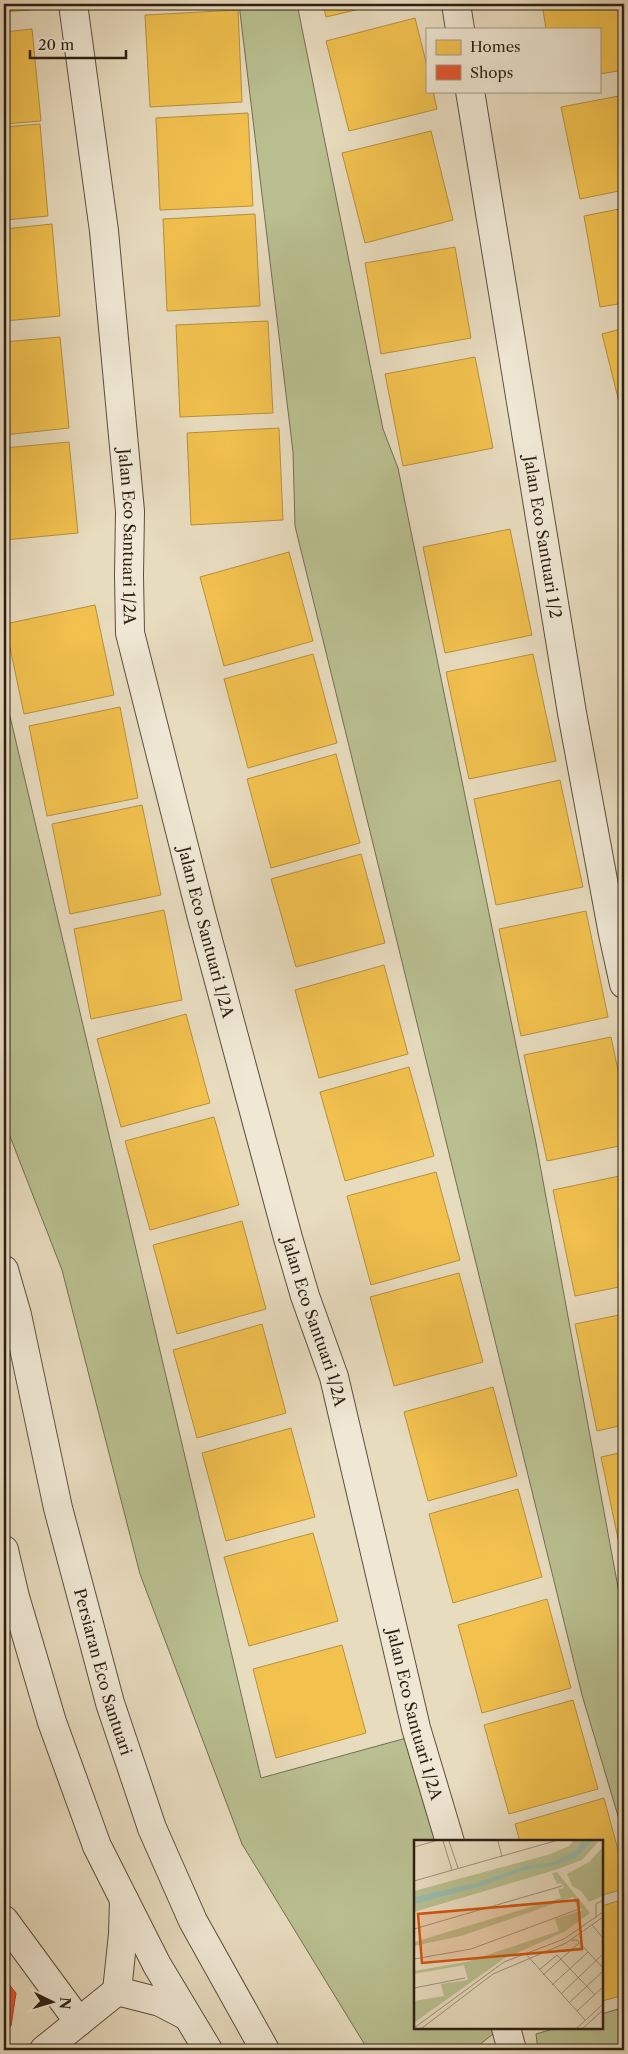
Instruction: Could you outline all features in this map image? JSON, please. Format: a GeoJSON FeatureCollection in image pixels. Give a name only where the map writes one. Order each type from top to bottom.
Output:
{"type":"FeatureCollection","features":[{"type":"Feature","properties":{"kind":"street","name":"Jalan Eco Santuari 1/2A"},"geometry":{"type":"LineString","coordinates":[[74,4],[104,231],[130,511],[130,633],[201,914],[285,1228],[305,1296],[334,1377],[416,1728],[449,1840]]}},
{"type":"Feature","properties":{"kind":"street"},"geometry":{"type":"LineString","coordinates":[[456,4],[460,28]]}},
{"type":"Feature","properties":{"kind":"street","name":"Jalan Eco Santuari 1/2"},"geometry":{"type":"LineString","coordinates":[[470,92],[572,712],[624,984]]}},
{"type":"Feature","properties":{"kind":"street","name":"Persiaran Eco Santuari"},"geometry":{"type":"LineString","coordinates":[[4,1270],[10,1318],[110,1704],[152,1828],[193,1921],[265,2050]]}},
{"type":"Feature","properties":{"kind":"street"},"geometry":{"type":"LineString","coordinates":[[4,1550],[15,1596],[52,1722],[97,1846],[157,1965],[208,2050]]}},
{"type":"Feature","properties":{"kind":"street"},"geometry":{"type":"LineString","coordinates":[[44,2050],[117,1991],[123,1934],[124,1900]]}},
{"type":"Feature","properties":{"kind":"street"},"geometry":{"type":"LineString","coordinates":[[4,1920],[79,2022]]}},
{"type":"Feature","properties":{"kind":"street"},"geometry":{"type":"LineString","coordinates":[[117,1991],[160,2002],[188,2016]]}},
{"type":"Feature","properties":{"kind":"street"},"geometry":{"type":"LineString","coordinates":[[506,2029],[512,2050]]}},
{"type":"Feature","properties":{"kind":"green space"},"geometry":{"type":"Polygon","coordinates":[[[239,4],[297,4],[383,429],[398,468],[536,1143],[624,1620],[624,1836],[582,1695],[295,526],[293,452],[239,4]]]}},
{"type":"Feature","properties":{"kind":"green space"},"geometry":{"type":"Polygon","coordinates":[[[4,691],[261,1778],[410,1737],[439,1840],[414,1840],[414,2029],[492,2029],[493,2034],[473,2050],[368,2050],[242,1844],[140,1574],[62,1270],[4,1121],[4,691]]]}},
{"type":"Feature","properties":{"kind":"green space"},"geometry":{"type":"Polygon","coordinates":[[[624,2007],[624,2050],[538,2050],[536,2034],[553,2029],[603,2029],[603,2014],[624,2007]]]}},
{"type":"Feature","properties":{"kind":"building: Homes"},"geometry":{"type":"Polygon","coordinates":[[[4,4],[29,4],[30,10],[4,12],[4,4]]]}},
{"type":"Feature","properties":{"kind":"building: Homes"},"geometry":{"type":"Polygon","coordinates":[[[323,4],[381,4],[326,17],[323,4]]]}},
{"type":"Feature","properties":{"kind":"building: Homes"},"geometry":{"type":"Polygon","coordinates":[[[542,4],[624,4],[624,70],[600,74],[600,28],[546,28],[542,4]]]}},
{"type":"Feature","properties":{"kind":"building: Homes"},"geometry":{"type":"Polygon","coordinates":[[[238,10],[242,102],[150,107],[145,15],[238,10]]]}},
{"type":"Feature","properties":{"kind":"building: Homes"},"geometry":{"type":"Polygon","coordinates":[[[415,18],[426,62],[426,92],[433,92],[437,109],[349,131],[326,41],[415,18]]]}},
{"type":"Feature","properties":{"kind":"building: Homes"},"geometry":{"type":"Polygon","coordinates":[[[32,29],[41,121],[4,124],[4,32],[32,29]]]}},
{"type":"Feature","properties":{"kind":"building: Homes"},"geometry":{"type":"Polygon","coordinates":[[[624,95],[624,190],[580,199],[561,107],[624,95]]]}},
{"type":"Feature","properties":{"kind":"building: Homes"},"geometry":{"type":"Polygon","coordinates":[[[248,113],[253,206],[160,210],[156,118],[248,113]]]}},
{"type":"Feature","properties":{"kind":"building: Homes"},"geometry":{"type":"Polygon","coordinates":[[[40,124],[48,216],[4,220],[4,127],[40,124]]]}},
{"type":"Feature","properties":{"kind":"building: Homes"},"geometry":{"type":"Polygon","coordinates":[[[431,131],[453,220],[365,243],[342,153],[431,131]]]}},
{"type":"Feature","properties":{"kind":"building: Homes"},"geometry":{"type":"Polygon","coordinates":[[[624,208],[624,303],[600,307],[584,216],[624,208]]]}},
{"type":"Feature","properties":{"kind":"building: Homes"},"geometry":{"type":"Polygon","coordinates":[[[255,214],[260,306],[167,311],[163,219],[255,214]]]}},
{"type":"Feature","properties":{"kind":"building: Homes"},"geometry":{"type":"Polygon","coordinates":[[[52,224],[60,316],[4,321],[4,229],[52,224]]]}},
{"type":"Feature","properties":{"kind":"building: Homes"},"geometry":{"type":"Polygon","coordinates":[[[455,247],[471,338],[381,354],[365,263],[455,247]]]}},
{"type":"Feature","properties":{"kind":"building: Homes"},"geometry":{"type":"Polygon","coordinates":[[[268,321],[273,413],[180,417],[176,325],[268,321]]]}},
{"type":"Feature","properties":{"kind":"building: Homes"},"geometry":{"type":"Polygon","coordinates":[[[624,328],[624,422],[602,334],[624,328]]]}},
{"type":"Feature","properties":{"kind":"building: Homes"},"geometry":{"type":"Polygon","coordinates":[[[60,337],[69,428],[4,435],[4,342],[60,337]]]}},
{"type":"Feature","properties":{"kind":"building: Homes"},"geometry":{"type":"Polygon","coordinates":[[[475,357],[493,448],[403,466],[385,374],[475,357]]]}},
{"type":"Feature","properties":{"kind":"building: Homes"},"geometry":{"type":"Polygon","coordinates":[[[279,428],[283,520],[191,525],[187,433],[279,428]]]}},
{"type":"Feature","properties":{"kind":"building: Homes"},"geometry":{"type":"Polygon","coordinates":[[[69,442],[78,533],[4,540],[4,448],[69,442]]]}},
{"type":"Feature","properties":{"kind":"building: Homes"},"geometry":{"type":"Polygon","coordinates":[[[510,529],[532,635],[445,653],[423,547],[510,529]]]}},
{"type":"Feature","properties":{"kind":"building: Homes"},"geometry":{"type":"Polygon","coordinates":[[[289,552],[313,641],[224,666],[200,577],[289,552]]]}},
{"type":"Feature","properties":{"kind":"building: Homes"},"geometry":{"type":"Polygon","coordinates":[[[95,605],[114,695],[24,714],[5,624],[95,605]]]}},
{"type":"Feature","properties":{"kind":"building: Homes"},"geometry":{"type":"Polygon","coordinates":[[[313,654],[337,743],[248,768],[224,679],[313,654]]]}},
{"type":"Feature","properties":{"kind":"building: Homes"},"geometry":{"type":"Polygon","coordinates":[[[533,654],[556,761],[469,779],[446,672],[533,654]]]}},
{"type":"Feature","properties":{"kind":"building: Homes"},"geometry":{"type":"Polygon","coordinates":[[[120,707],[138,798],[47,816],[29,726],[120,707]]]}},
{"type":"Feature","properties":{"kind":"building: Homes"},"geometry":{"type":"Polygon","coordinates":[[[336,754],[360,843],[271,868],[247,779],[336,754]]]}},
{"type":"Feature","properties":{"kind":"building: Homes"},"geometry":{"type":"Polygon","coordinates":[[[560,780],[583,887],[496,905],[474,799],[560,780]]]}},
{"type":"Feature","properties":{"kind":"building: Homes"},"geometry":{"type":"Polygon","coordinates":[[[142,805],[161,895],[70,914],[52,824],[142,805]]]}},
{"type":"Feature","properties":{"kind":"building: Homes"},"geometry":{"type":"Polygon","coordinates":[[[361,854],[385,943],[296,967],[271,879],[361,854]]]}},
{"type":"Feature","properties":{"kind":"building: Homes"},"geometry":{"type":"Polygon","coordinates":[[[164,910],[182,1000],[91,1019],[74,929],[164,910]]]}},
{"type":"Feature","properties":{"kind":"building: Homes"},"geometry":{"type":"Polygon","coordinates":[[[586,911],[608,1017],[521,1036],[499,929],[586,911]]]}},
{"type":"Feature","properties":{"kind":"building: Homes"},"geometry":{"type":"Polygon","coordinates":[[[384,965],[408,1054],[319,1078],[295,990],[384,965]]]}},
{"type":"Feature","properties":{"kind":"building: Homes"},"geometry":{"type":"Polygon","coordinates":[[[186,1014],[210,1103],[121,1127],[97,1039],[186,1014]]]}},
{"type":"Feature","properties":{"kind":"building: Homes"},"geometry":{"type":"Polygon","coordinates":[[[611,1037],[624,1099],[624,1145],[547,1161],[524,1055],[611,1037]]]}},
{"type":"Feature","properties":{"kind":"building: Homes"},"geometry":{"type":"Polygon","coordinates":[[[409,1067],[434,1156],[345,1181],[320,1092],[409,1067]]]}},
{"type":"Feature","properties":{"kind":"building: Homes"},"geometry":{"type":"Polygon","coordinates":[[[214,1117],[239,1205],[150,1230],[125,1141],[214,1117]]]}},
{"type":"Feature","properties":{"kind":"building: Homes"},"geometry":{"type":"Polygon","coordinates":[[[436,1172],[460,1260],[371,1285],[347,1196],[436,1172]]]}},
{"type":"Feature","properties":{"kind":"building: Homes"},"geometry":{"type":"Polygon","coordinates":[[[624,1175],[624,1286],[575,1296],[553,1190],[624,1175]]]}},
{"type":"Feature","properties":{"kind":"building: Homes"},"geometry":{"type":"Polygon","coordinates":[[[242,1221],[266,1309],[177,1334],[153,1245],[242,1221]]]}},
{"type":"Feature","properties":{"kind":"building: Homes"},"geometry":{"type":"Polygon","coordinates":[[[459,1273],[483,1362],[394,1386],[370,1297],[459,1273]]]}},
{"type":"Feature","properties":{"kind":"building: Homes"},"geometry":{"type":"Polygon","coordinates":[[[624,1314],[624,1425],[597,1431],[575,1324],[624,1314]]]}},
{"type":"Feature","properties":{"kind":"building: Homes"},"geometry":{"type":"Polygon","coordinates":[[[262,1324],[286,1413],[197,1438],[173,1350],[262,1324]]]}},
{"type":"Feature","properties":{"kind":"building: Homes"},"geometry":{"type":"Polygon","coordinates":[[[493,1387],[517,1476],[428,1501],[404,1412],[493,1387]]]}},
{"type":"Feature","properties":{"kind":"building: Homes"},"geometry":{"type":"Polygon","coordinates":[[[291,1428],[315,1517],[226,1541],[202,1453],[291,1428]]]}},
{"type":"Feature","properties":{"kind":"building: Homes"},"geometry":{"type":"Polygon","coordinates":[[[624,1452],[624,1563],[623,1563],[601,1457],[624,1452]]]}},
{"type":"Feature","properties":{"kind":"building: Homes"},"geometry":{"type":"Polygon","coordinates":[[[518,1489],[542,1577],[453,1603],[429,1514],[518,1489]]]}},
{"type":"Feature","properties":{"kind":"building: Homes"},"geometry":{"type":"Polygon","coordinates":[[[313,1533],[338,1621],[249,1646],[224,1557],[313,1533]]]}},
{"type":"Feature","properties":{"kind":"building: Homes"},"geometry":{"type":"Polygon","coordinates":[[[547,1599],[571,1688],[482,1713],[458,1625],[547,1599]]]}},
{"type":"Feature","properties":{"kind":"building: Homes"},"geometry":{"type":"Polygon","coordinates":[[[342,1645],[366,1733],[276,1758],[253,1669],[342,1645]]]}},
{"type":"Feature","properties":{"kind":"building: Homes"},"geometry":{"type":"Polygon","coordinates":[[[573,1700],[598,1789],[509,1814],[484,1725],[573,1700]]]}},
{"type":"Feature","properties":{"kind":"building: Homes"},"geometry":{"type":"Polygon","coordinates":[[[604,1798],[624,1872],[624,1889],[603,1895],[603,1840],[519,1840],[515,1824],[604,1798]]]}},
{"type":"Feature","properties":{"kind":"building: Homes"},"geometry":{"type":"Polygon","coordinates":[[[624,1899],[624,1995],[603,2001],[603,1906],[624,1899]]]}},
{"type":"Feature","properties":{"kind":"building: Shops"},"geometry":{"type":"Polygon","coordinates":[[[4,1978],[16,1993],[11,2026],[4,2032],[4,1978]]]}}]}
